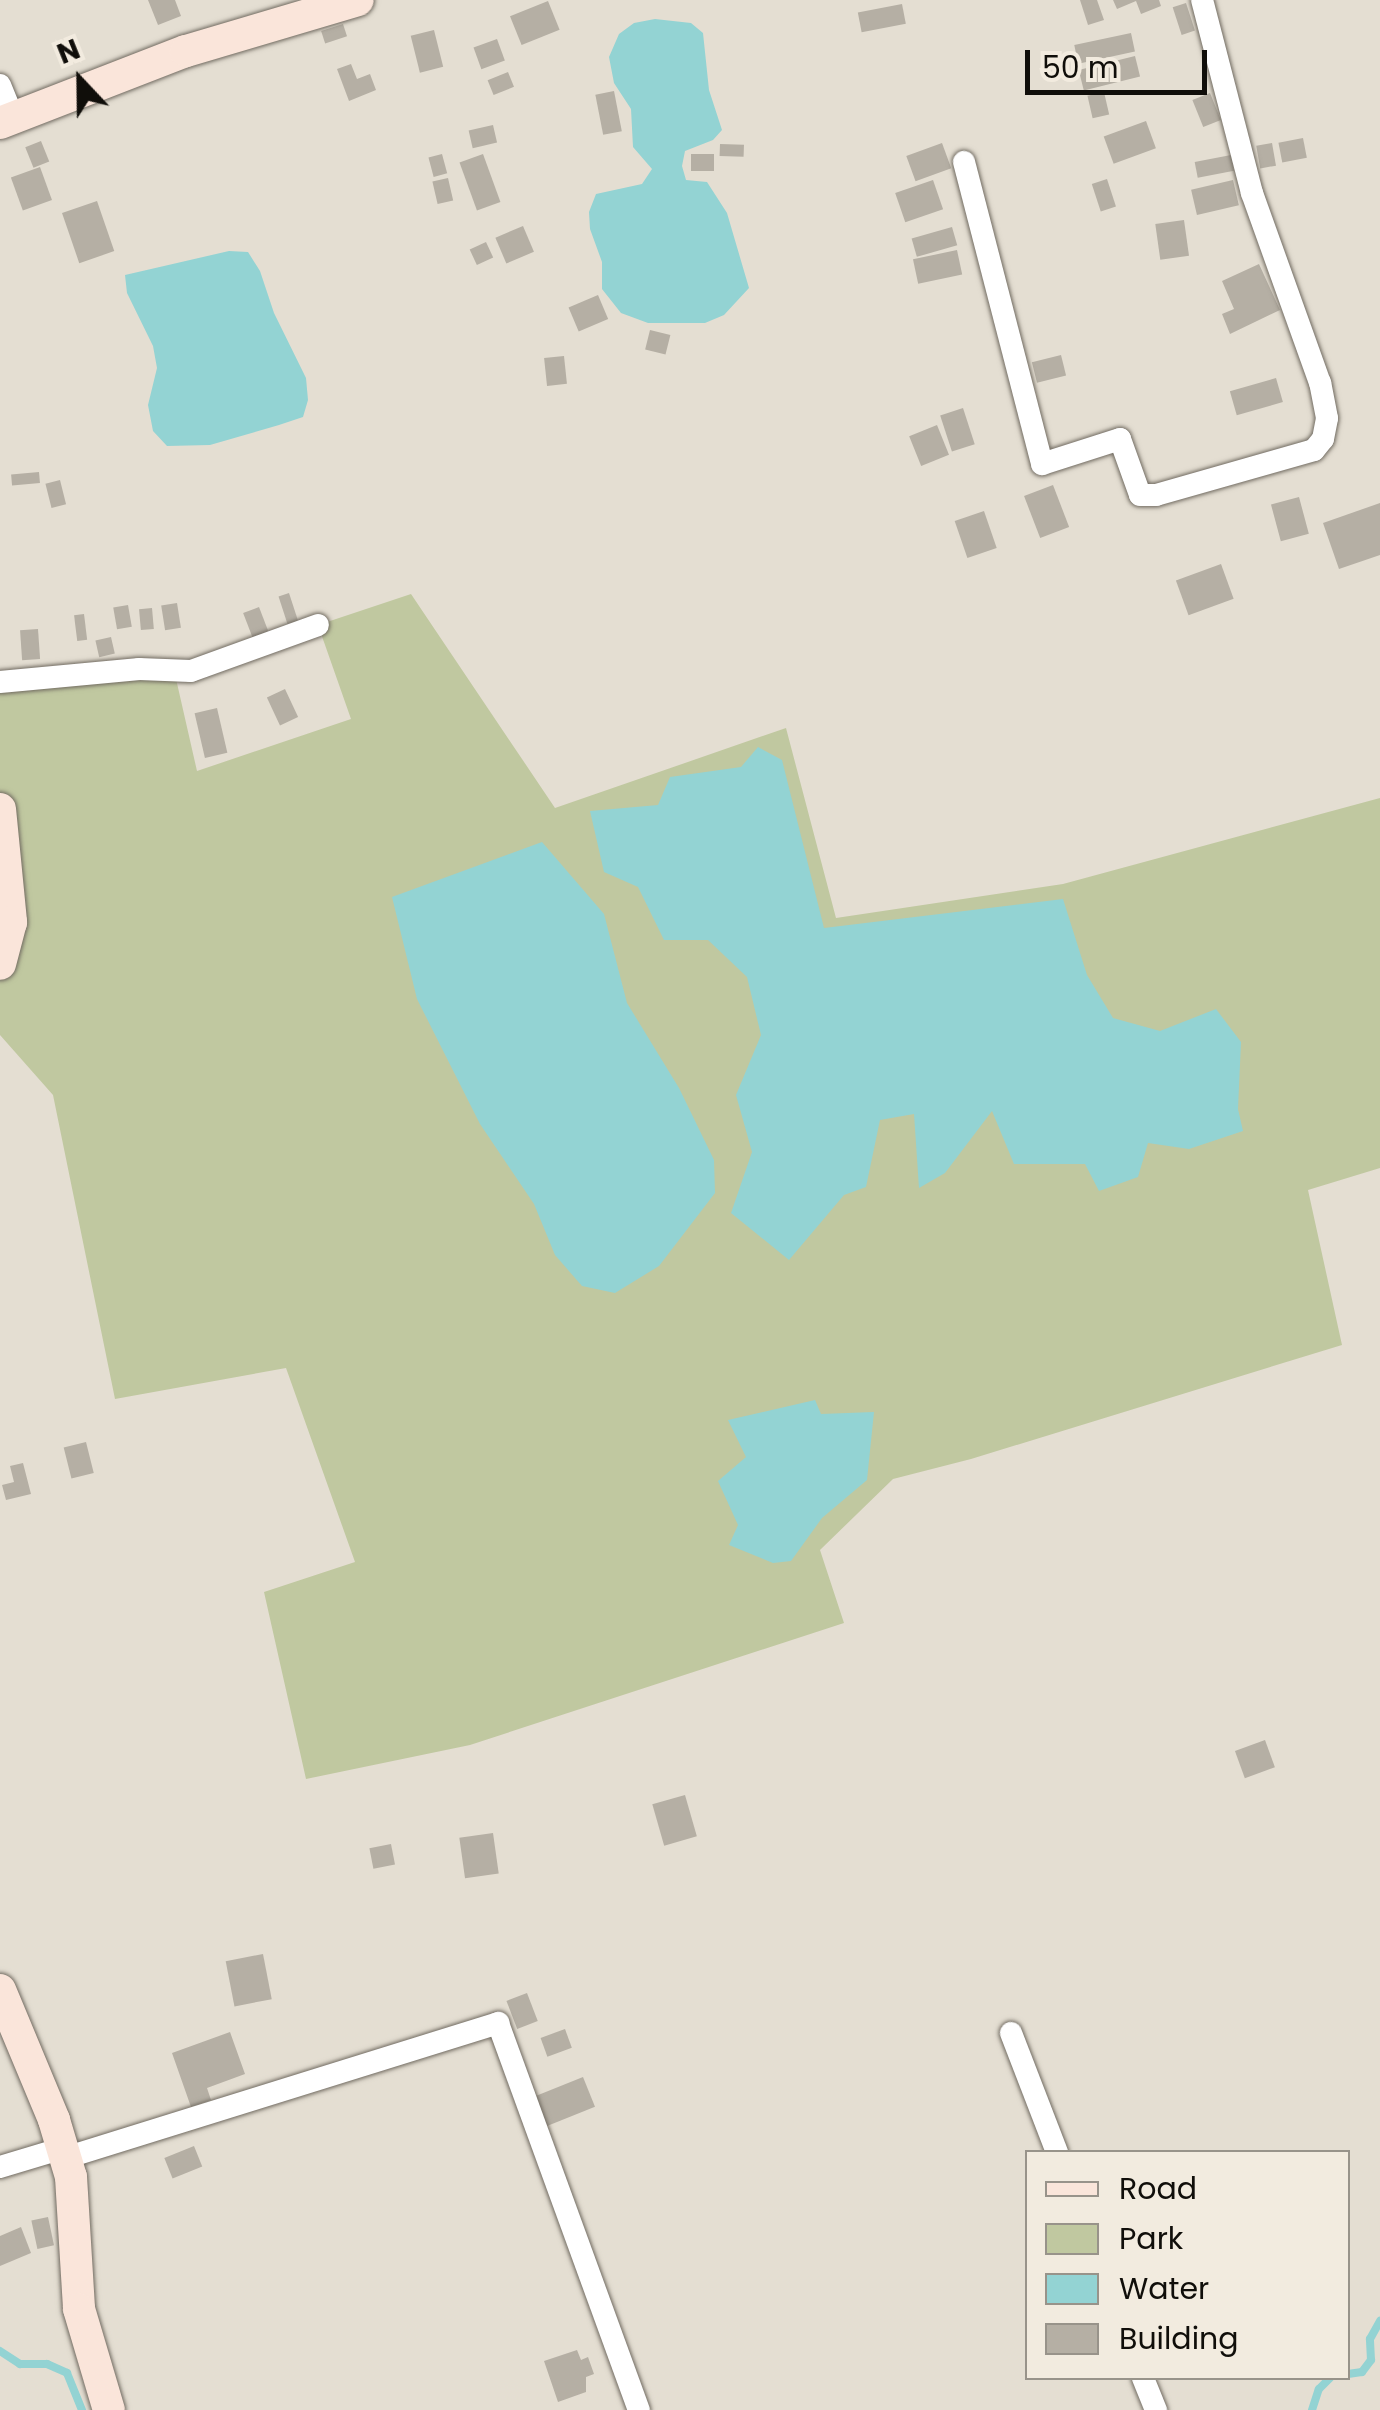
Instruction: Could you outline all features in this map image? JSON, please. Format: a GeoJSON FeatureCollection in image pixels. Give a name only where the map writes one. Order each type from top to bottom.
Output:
{"type":"FeatureCollection","features":[{"type":"Feature","properties":{"kind":"street"},"geometry":{"type":"LineString","coordinates":[[0,85],[6,120],[186,51],[358,0]]}},
{"type":"Feature","properties":{"kind":"street"},"geometry":{"type":"LineString","coordinates":[[964,162],[1042,464],[1120,439],[1140,495],[1156,495],[1314,450],[1323,439],[1328,418],[1320,384],[1252,193],[1202,0]]}},
{"type":"Feature","properties":{"kind":"street"},"geometry":{"type":"LineString","coordinates":[[0,682],[139,668],[191,671],[318,625]]}},
{"type":"Feature","properties":{"kind":"street"},"geometry":{"type":"LineString","coordinates":[[0,809],[11,922],[0,964]]}},
{"type":"Feature","properties":{"kind":"street"},"geometry":{"type":"LineString","coordinates":[[0,1990],[64,2153],[75,2214],[80,2309],[108,2410]]}},
{"type":"Feature","properties":{"kind":"street"},"geometry":{"type":"LineString","coordinates":[[0,2167],[64,2153],[498,2023],[639,2410]]}},
{"type":"Feature","properties":{"kind":"street"},"geometry":{"type":"LineString","coordinates":[[1010,2033],[1056,2150]]}},
{"type":"Feature","properties":{"kind":"street"},"geometry":{"type":"LineString","coordinates":[[1144,2380],[1156,2410]]}},
{"type":"Feature","properties":{"kind":"green space"},"geometry":{"type":"Polygon","coordinates":[[[411,594],[555,808],[786,728],[836,918],[1063,884],[1380,798],[1380,1168],[1308,1190],[1342,1345],[971,1459],[893,1479],[820,1550],[844,1623],[470,1745],[306,1779],[264,1592],[355,1562],[286,1368],[115,1399],[53,1095],[0,1035],[0,682],[174,670],[197,771],[351,719],[318,625],[411,594]]]}},
{"type":"Feature","properties":{"kind":"water"},"geometry":{"type":"Polygon","coordinates":[[[655,19],[691,23],[703,33],[709,90],[722,130],[713,140],[685,151],[682,166],[686,180],[707,182],[727,213],[749,288],[724,315],[705,323],[648,323],[621,313],[602,289],[602,262],[590,229],[589,212],[596,194],[642,184],[652,169],[633,147],[631,109],[614,83],[609,57],[619,34],[634,23],[655,19]]]}},
{"type":"Feature","properties":{"kind":"water"},"geometry":{"type":"Polygon","coordinates":[[[229,251],[248,252],[260,271],[274,313],[306,378],[308,400],[303,417],[210,445],[167,446],[153,431],[148,405],[157,368],[153,346],[127,293],[125,275],[229,251]]]}},
{"type":"Feature","properties":{"kind":"water"},"geometry":{"type":"Polygon","coordinates":[[[758,747],[782,760],[824,928],[1063,899],[1087,975],[1113,1018],[1160,1031],[1216,1009],[1241,1042],[1238,1109],[1243,1131],[1189,1149],[1148,1143],[1138,1177],[1099,1191],[1085,1164],[1014,1164],[992,1111],[945,1173],[919,1188],[914,1114],[880,1120],[866,1187],[844,1195],[789,1260],[731,1213],[752,1152],[736,1095],[761,1035],[747,977],[708,940],[664,940],[638,887],[604,872],[590,811],[658,805],[670,777],[741,767],[758,747]]]}},
{"type":"Feature","properties":{"kind":"water"},"geometry":{"type":"Polygon","coordinates":[[[542,842],[604,914],[627,1003],[679,1088],[714,1160],[715,1193],[659,1266],[615,1293],[582,1286],[555,1255],[534,1204],[480,1124],[417,999],[392,897],[542,842]]]}},
{"type":"Feature","properties":{"kind":"water"},"geometry":{"type":"Polygon","coordinates":[[[815,1400],[821,1414],[874,1412],[867,1480],[822,1518],[791,1561],[773,1563],[729,1545],[738,1525],[718,1481],[746,1457],[728,1420],[815,1400]]]}},
{"type":"Feature","properties":{"kind":"building"},"geometry":{"type":"Polygon","coordinates":[[[148,0],[175,0],[181,16],[158,25],[148,0]]]}},
{"type":"Feature","properties":{"kind":"building"},"geometry":{"type":"Polygon","coordinates":[[[1080,0],[1097,0],[1104,20],[1088,25],[1080,0]]]}},
{"type":"Feature","properties":{"kind":"building"},"geometry":{"type":"Polygon","coordinates":[[[1113,0],[1159,0],[1161,6],[1141,14],[1136,1],[1117,9],[1113,0]]]}},
{"type":"Feature","properties":{"kind":"building"},"geometry":{"type":"Polygon","coordinates":[[[548,1],[560,30],[522,45],[510,16],[548,1]]]}},
{"type":"Feature","properties":{"kind":"building"},"geometry":{"type":"Polygon","coordinates":[[[1186,3],[1195,31],[1182,35],[1173,7],[1186,3]]]}},
{"type":"Feature","properties":{"kind":"building"},"geometry":{"type":"Polygon","coordinates":[[[902,4],[906,24],[862,32],[858,13],[902,4]]]}},
{"type":"Feature","properties":{"kind":"building"},"geometry":{"type":"Polygon","coordinates":[[[343,24],[347,36],[325,43],[321,31],[343,24]]]}},
{"type":"Feature","properties":{"kind":"building"},"geometry":{"type":"Polygon","coordinates":[[[434,30],[443,67],[420,73],[411,36],[434,30]]]}},
{"type":"Feature","properties":{"kind":"building"},"geometry":{"type":"Polygon","coordinates":[[[1131,33],[1135,52],[1078,64],[1074,45],[1131,33]]]}},
{"type":"Feature","properties":{"kind":"building"},"geometry":{"type":"Polygon","coordinates":[[[497,39],[505,61],[481,69],[474,48],[497,39]]]}},
{"type":"Feature","properties":{"kind":"building"},"geometry":{"type":"Polygon","coordinates":[[[1135,56],[1140,76],[1084,90],[1079,70],[1135,56]]]}},
{"type":"Feature","properties":{"kind":"building"},"geometry":{"type":"Polygon","coordinates":[[[351,64],[357,79],[370,74],[376,90],[349,101],[337,69],[351,64]]]}},
{"type":"Feature","properties":{"kind":"building"},"geometry":{"type":"Polygon","coordinates":[[[508,72],[514,87],[494,95],[488,80],[508,72]]]}},
{"type":"Feature","properties":{"kind":"building"},"geometry":{"type":"Polygon","coordinates":[[[614,91],[622,131],[603,135],[595,95],[614,91]]]}},
{"type":"Feature","properties":{"kind":"building"},"geometry":{"type":"Polygon","coordinates":[[[1104,92],[1109,114],[1093,118],[1087,96],[1104,92]]]}},
{"type":"Feature","properties":{"kind":"building"},"geometry":{"type":"Polygon","coordinates":[[[1210,93],[1221,120],[1203,127],[1192,100],[1210,93]]]}},
{"type":"Feature","properties":{"kind":"building"},"geometry":{"type":"Polygon","coordinates":[[[1146,121],[1156,148],[1114,164],[1104,136],[1146,121]]]}},
{"type":"Feature","properties":{"kind":"building"},"geometry":{"type":"Polygon","coordinates":[[[493,125],[497,143],[473,148],[469,131],[493,125]]]}},
{"type":"Feature","properties":{"kind":"building"},"geometry":{"type":"Polygon","coordinates":[[[1303,138],[1307,158],[1282,162],[1278,143],[1303,138]]]}},
{"type":"Feature","properties":{"kind":"building"},"geometry":{"type":"Polygon","coordinates":[[[41,141],[49,161],[33,168],[25,147],[41,141]]]}},
{"type":"Feature","properties":{"kind":"building"},"geometry":{"type":"Polygon","coordinates":[[[942,143],[951,168],[916,181],[906,156],[942,143]]]}},
{"type":"Feature","properties":{"kind":"building"},"geometry":{"type":"Polygon","coordinates":[[[1272,143],[1276,166],[1260,168],[1256,146],[1272,143]]]}},
{"type":"Feature","properties":{"kind":"building"},"geometry":{"type":"Polygon","coordinates":[[[720,144],[744,145],[744,157],[720,156],[720,144]]]}},
{"type":"Feature","properties":{"kind":"building"},"geometry":{"type":"Polygon","coordinates":[[[442,154],[447,173],[434,177],[428,158],[442,154]]]}},
{"type":"Feature","properties":{"kind":"building"},"geometry":{"type":"Polygon","coordinates":[[[483,154],[500,202],[477,210],[460,163],[483,154]]]}},
{"type":"Feature","properties":{"kind":"building"},"geometry":{"type":"Polygon","coordinates":[[[691,154],[714,154],[714,171],[691,171],[691,154]]]}},
{"type":"Feature","properties":{"kind":"building"},"geometry":{"type":"Polygon","coordinates":[[[1231,155],[1234,171],[1198,178],[1195,162],[1231,155]]]}},
{"type":"Feature","properties":{"kind":"building"},"geometry":{"type":"Polygon","coordinates":[[[40,167],[52,200],[23,210],[11,178],[40,167]]]}},
{"type":"Feature","properties":{"kind":"building"},"geometry":{"type":"Polygon","coordinates":[[[448,178],[453,200],[438,204],[432,182],[448,178]]]}},
{"type":"Feature","properties":{"kind":"building"},"geometry":{"type":"Polygon","coordinates":[[[1107,179],[1116,207],[1101,212],[1092,184],[1107,179]]]}},
{"type":"Feature","properties":{"kind":"building"},"geometry":{"type":"Polygon","coordinates":[[[933,180],[943,209],[905,222],[895,193],[933,180]]]}},
{"type":"Feature","properties":{"kind":"building"},"geometry":{"type":"Polygon","coordinates":[[[1233,180],[1239,205],[1197,215],[1191,190],[1233,180]]]}},
{"type":"Feature","properties":{"kind":"building"},"geometry":{"type":"Polygon","coordinates":[[[97,201],[114,251],[79,263],[62,213],[97,201]]]}},
{"type":"Feature","properties":{"kind":"building"},"geometry":{"type":"Polygon","coordinates":[[[1184,220],[1189,256],[1160,260],[1155,224],[1184,220]]]}},
{"type":"Feature","properties":{"kind":"building"},"geometry":{"type":"Polygon","coordinates":[[[523,226],[534,252],[506,263],[495,238],[523,226]]]}},
{"type":"Feature","properties":{"kind":"building"},"geometry":{"type":"Polygon","coordinates":[[[952,227],[957,245],[917,257],[912,239],[952,227]]]}},
{"type":"Feature","properties":{"kind":"building"},"geometry":{"type":"Polygon","coordinates":[[[486,242],[493,257],[477,265],[470,250],[486,242]]]}},
{"type":"Feature","properties":{"kind":"building"},"geometry":{"type":"Polygon","coordinates":[[[957,250],[962,274],[918,284],[913,259],[957,250]]]}},
{"type":"Feature","properties":{"kind":"building"},"geometry":{"type":"Polygon","coordinates":[[[1259,264],[1280,310],[1230,334],[1222,314],[1234,309],[1222,281],[1259,264]]]}},
{"type":"Feature","properties":{"kind":"building"},"geometry":{"type":"Polygon","coordinates":[[[598,295],[608,319],[579,331],[569,308],[598,295]]]}},
{"type":"Feature","properties":{"kind":"building"},"geometry":{"type":"Polygon","coordinates":[[[650,330],[670,335],[666,354],[645,349],[650,330]]]}},
{"type":"Feature","properties":{"kind":"building"},"geometry":{"type":"Polygon","coordinates":[[[1061,355],[1066,375],[1037,383],[1032,362],[1061,355]]]}},
{"type":"Feature","properties":{"kind":"building"},"geometry":{"type":"Polygon","coordinates":[[[564,356],[567,384],[547,386],[544,358],[564,356]]]}},
{"type":"Feature","properties":{"kind":"building"},"geometry":{"type":"Polygon","coordinates":[[[1276,378],[1283,402],[1237,415],[1230,391],[1276,378]]]}},
{"type":"Feature","properties":{"kind":"building"},"geometry":{"type":"Polygon","coordinates":[[[963,408],[975,444],[952,452],[940,415],[963,408]]]}},
{"type":"Feature","properties":{"kind":"building"},"geometry":{"type":"Polygon","coordinates":[[[937,425],[949,455],[921,466],[909,436],[937,425]]]}},
{"type":"Feature","properties":{"kind":"building"},"geometry":{"type":"Polygon","coordinates":[[[39,472],[40,483],[12,485],[11,474],[39,472]]]}},
{"type":"Feature","properties":{"kind":"building"},"geometry":{"type":"Polygon","coordinates":[[[60,480],[66,504],[51,508],[45,484],[60,480]]]}},
{"type":"Feature","properties":{"kind":"building"},"geometry":{"type":"Polygon","coordinates":[[[1053,485],[1069,527],[1040,538],[1024,496],[1053,485]]]}},
{"type":"Feature","properties":{"kind":"building"},"geometry":{"type":"Polygon","coordinates":[[[1299,497],[1309,534],[1281,541],[1271,505],[1299,497]]]}},
{"type":"Feature","properties":{"kind":"building"},"geometry":{"type":"Polygon","coordinates":[[[1380,503],[1380,555],[1339,569],[1323,523],[1380,503]]]}},
{"type":"Feature","properties":{"kind":"building"},"geometry":{"type":"Polygon","coordinates":[[[984,511],[997,548],[967,558],[955,521],[984,511]]]}},
{"type":"Feature","properties":{"kind":"building"},"geometry":{"type":"Polygon","coordinates":[[[1221,564],[1234,599],[1189,615],[1176,580],[1221,564]]]}},
{"type":"Feature","properties":{"kind":"building"},"geometry":{"type":"Polygon","coordinates":[[[289,593],[298,621],[287,624],[279,596],[289,593]]]}},
{"type":"Feature","properties":{"kind":"building"},"geometry":{"type":"Polygon","coordinates":[[[177,603],[181,628],[165,630],[161,606],[177,603]]]}},
{"type":"Feature","properties":{"kind":"building"},"geometry":{"type":"Polygon","coordinates":[[[128,605],[132,627],[117,629],[113,608],[128,605]]]}},
{"type":"Feature","properties":{"kind":"building"},"geometry":{"type":"Polygon","coordinates":[[[259,607],[268,631],[252,637],[243,613],[259,607]]]}},
{"type":"Feature","properties":{"kind":"building"},"geometry":{"type":"Polygon","coordinates":[[[152,608],[154,629],[141,630],[139,609],[152,608]]]}},
{"type":"Feature","properties":{"kind":"building"},"geometry":{"type":"Polygon","coordinates":[[[84,614],[87,640],[77,641],[74,615],[84,614]]]}},
{"type":"Feature","properties":{"kind":"building"},"geometry":{"type":"Polygon","coordinates":[[[38,629],[40,659],[22,660],[20,630],[38,629]]]}},
{"type":"Feature","properties":{"kind":"building"},"geometry":{"type":"Polygon","coordinates":[[[111,637],[115,654],[99,657],[95,641],[111,637]]]}},
{"type":"Feature","properties":{"kind":"building"},"geometry":{"type":"Polygon","coordinates":[[[285,689],[298,717],[280,726],[267,697],[285,689]]]}},
{"type":"Feature","properties":{"kind":"building"},"geometry":{"type":"Polygon","coordinates":[[[217,708],[227,753],[205,758],[195,713],[217,708]]]}},
{"type":"Feature","properties":{"kind":"building"},"geometry":{"type":"Polygon","coordinates":[[[86,1442],[94,1473],[71,1479],[64,1448],[86,1442]]]}},
{"type":"Feature","properties":{"kind":"building"},"geometry":{"type":"Polygon","coordinates":[[[23,1463],[31,1494],[6,1500],[2,1485],[14,1482],[10,1466],[23,1463]]]}},
{"type":"Feature","properties":{"kind":"building"},"geometry":{"type":"Polygon","coordinates":[[[1265,1740],[1275,1767],[1245,1778],[1235,1751],[1265,1740]]]}},
{"type":"Feature","properties":{"kind":"building"},"geometry":{"type":"Polygon","coordinates":[[[685,1795],[697,1836],[664,1846],[652,1804],[685,1795]]]}},
{"type":"Feature","properties":{"kind":"building"},"geometry":{"type":"Polygon","coordinates":[[[493,1833],[499,1874],[465,1878],[459,1838],[493,1833]]]}},
{"type":"Feature","properties":{"kind":"building"},"geometry":{"type":"Polygon","coordinates":[[[391,1844],[395,1865],[373,1869],[369,1848],[391,1844]]]}},
{"type":"Feature","properties":{"kind":"building"},"geometry":{"type":"Polygon","coordinates":[[[263,1954],[272,1999],[234,2006],[226,1961],[263,1954]]]}},
{"type":"Feature","properties":{"kind":"building"},"geometry":{"type":"Polygon","coordinates":[[[527,1993],[538,2021],[517,2029],[506,2001],[527,1993]]]}},
{"type":"Feature","properties":{"kind":"building"},"geometry":{"type":"Polygon","coordinates":[[[565,2029],[572,2048],[547,2057],[541,2038],[565,2029]]]}},
{"type":"Feature","properties":{"kind":"building"},"geometry":{"type":"Polygon","coordinates":[[[230,2032],[245,2074],[207,2088],[211,2100],[191,2107],[172,2053],[230,2032]]]}},
{"type":"Feature","properties":{"kind":"building"},"geometry":{"type":"Polygon","coordinates":[[[583,2077],[595,2107],[544,2127],[532,2098],[583,2077]]]}},
{"type":"Feature","properties":{"kind":"building"},"geometry":{"type":"Polygon","coordinates":[[[194,2146],[202,2166],[173,2178],[164,2158],[194,2146]]]}},
{"type":"Feature","properties":{"kind":"building"},"geometry":{"type":"Polygon","coordinates":[[[48,2217],[54,2245],[37,2249],[31,2221],[48,2217]]]}},
{"type":"Feature","properties":{"kind":"building"},"geometry":{"type":"Polygon","coordinates":[[[21,2227],[31,2253],[0,2266],[0,2236],[21,2227]]]}},
{"type":"Feature","properties":{"kind":"building"},"geometry":{"type":"Polygon","coordinates":[[[577,2350],[581,2360],[588,2357],[594,2374],[586,2377],[586,2392],[558,2402],[544,2361],[577,2350]]]}},
{"type":"Feature","properties":{"kind":"waterway"},"geometry":{"type":"LineString","coordinates":[[1350,2374],[1362,2372],[1371,2360],[1370,2339],[1380,2321]]}},
{"type":"Feature","properties":{"kind":"waterway"},"geometry":{"type":"LineString","coordinates":[[0,2351],[20,2364],[47,2364],[67,2373],[82,2410]]}},
{"type":"Feature","properties":{"kind":"waterway"},"geometry":{"type":"LineString","coordinates":[[1312,2410],[1319,2389],[1328,2380]]}}]}
